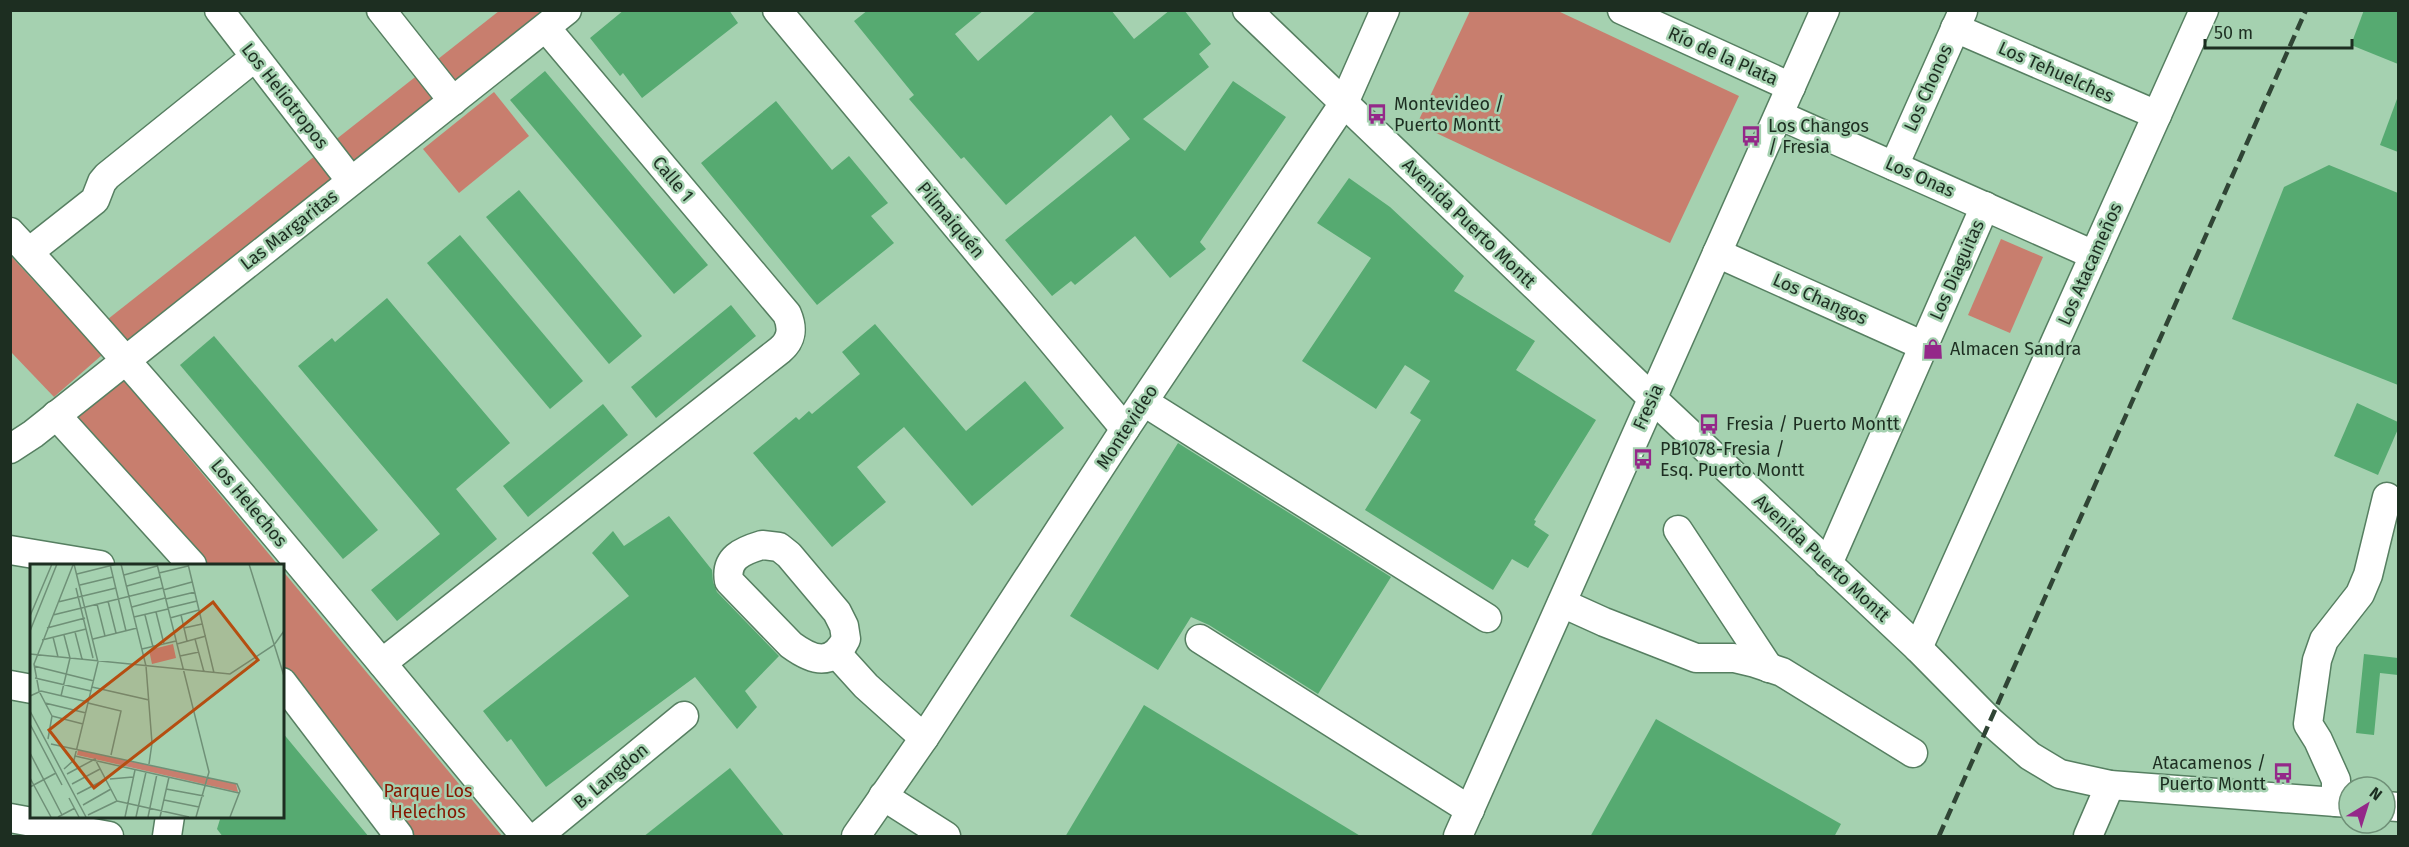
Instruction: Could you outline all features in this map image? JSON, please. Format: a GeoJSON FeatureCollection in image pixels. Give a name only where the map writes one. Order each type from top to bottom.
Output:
{"type":"FeatureCollection","features":[{"type":"Feature","properties":{"kind":"street","name":"Los Heliotropos"},"geometry":{"type":"LineString","coordinates":[[219,10],[351,181]]}},
{"type":"Feature","properties":{"kind":"street"},"geometry":{"type":"LineString","coordinates":[[381,10],[453,101]]}},
{"type":"Feature","properties":{"kind":"street","name":"Pilmaiquén"},"geometry":{"type":"LineString","coordinates":[[777,10],[1125,429]]}},
{"type":"Feature","properties":{"kind":"street","name":"Avenida Puerto Montt"},"geometry":{"type":"LineString","coordinates":[[1247,10],[1652,398],[1918,648],[1990,721],[2030,756],[2060,774],[2110,785],[2337,803]]}},
{"type":"Feature","properties":{"kind":"street","name":"Montevideo"},"geometry":{"type":"LineString","coordinates":[[855,837],[924,738],[1125,429],[1344,103],[1385,10]]}},
{"type":"Feature","properties":{"kind":"street","name":"Río de la Plata"},"geometry":{"type":"LineString","coordinates":[[1622,10],[1664,19],[1791,87]]}},
{"type":"Feature","properties":{"kind":"street","name":"Fresia"},"geometry":{"type":"LineString","coordinates":[[1458,837],[1825,10]]}},
{"type":"Feature","properties":{"kind":"street","name":"Los Atacameños"},"geometry":{"type":"LineString","coordinates":[[1918,648],[2204,10]]}},
{"type":"Feature","properties":{"kind":"street","name":"Las Margaritas"},"geometry":{"type":"LineString","coordinates":[[10,449],[56,416],[453,101],[553,17]]}},
{"type":"Feature","properties":{"kind":"street","name":"Calle 1"},"geometry":{"type":"LineString","coordinates":[[382,663],[785,346],[791,334],[787,314],[553,17]]}},
{"type":"Feature","properties":{"kind":"street","name":"Los Tehuelches"},"geometry":{"type":"LineString","coordinates":[[1959,19],[2157,116]]}},
{"type":"Feature","properties":{"kind":"street","name":"Los Chonos"},"geometry":{"type":"LineString","coordinates":[[1894,166],[1959,19]]}},
{"type":"Feature","properties":{"kind":"street"},"geometry":{"type":"LineString","coordinates":[[20,242],[95,200],[107,176],[255,57]]}},
{"type":"Feature","properties":{"kind":"street","name":"Los Onas"},"geometry":{"type":"LineString","coordinates":[[1779,115],[2094,255]]}},
{"type":"Feature","properties":{"kind":"street","name":"Los Diaguitas"},"geometry":{"type":"LineString","coordinates":[[1828,564],[1985,206]]}},
{"type":"Feature","properties":{"kind":"street","name":"Los Helechos"},"geometry":{"type":"LineString","coordinates":[[20,242],[127,359],[525,837]]}},
{"type":"Feature","properties":{"kind":"street","name":"Los Changos"},"geometry":{"type":"LineString","coordinates":[[1717,253],[1924,346]]}},
{"type":"Feature","properties":{"kind":"street"},"geometry":{"type":"LineString","coordinates":[[1143,402],[1487,618]]}},
{"type":"Feature","properties":{"kind":"street"},"geometry":{"type":"LineString","coordinates":[[56,416],[191,564]]}},
{"type":"Feature","properties":{"kind":"street"},"geometry":{"type":"LineString","coordinates":[[2337,784],[2318,740],[2308,724],[2317,660],[2324,640],[2360,594],[2368,575],[2387,497]]}},
{"type":"Feature","properties":{"kind":"street"},"geometry":{"type":"LineString","coordinates":[[1678,530],[1769,668]]}},
{"type":"Feature","properties":{"kind":"street"},"geometry":{"type":"LineString","coordinates":[[10,550],[94,564]]}},
{"type":"Feature","properties":{"kind":"street"},"geometry":{"type":"LineString","coordinates":[[1562,603],[1696,658],[1734,658],[1782,672],[1913,753]]}},
{"type":"Feature","properties":{"kind":"street"},"geometry":{"type":"LineString","coordinates":[[1200,639],[1470,810]]}},
{"type":"Feature","properties":{"kind":"street"},"geometry":{"type":"LineString","coordinates":[[837,654],[866,686],[924,738]]}},
{"type":"Feature","properties":{"kind":"street"},"geometry":{"type":"LineString","coordinates":[[10,685],[30,689]]}},
{"type":"Feature","properties":{"kind":"street"},"geometry":{"type":"LineString","coordinates":[[284,685],[399,837]]}},
{"type":"Feature","properties":{"kind":"street","name":"B. Langdon"},"geometry":{"type":"LineString","coordinates":[[538,837],[684,716]]}},
{"type":"Feature","properties":{"kind":"street"},"geometry":{"type":"LineString","coordinates":[[2088,837],[2110,785]]}},
{"type":"Feature","properties":{"kind":"street"},"geometry":{"type":"LineString","coordinates":[[883,796],[946,837]]}},
{"type":"Feature","properties":{"kind":"street"},"geometry":{"type":"LineString","coordinates":[[167,837],[170,817]]}},
{"type":"Feature","properties":{"kind":"street"},"geometry":{"type":"LineString","coordinates":[[10,818],[109,837]]}},
{"type":"Feature","properties":{"kind":"green space"},"geometry":{"type":"Polygon","coordinates":[[[499,11],[550,11],[131,345],[108,319],[499,11]]]}},
{"type":"Feature","properties":{"kind":"green space"},"geometry":{"type":"Polygon","coordinates":[[[1470,11],[1558,11],[1739,96],[1670,243],[1417,124],[1470,11]]]}},
{"type":"Feature","properties":{"kind":"green space"},"geometry":{"type":"Polygon","coordinates":[[[494,92],[529,136],[459,193],[423,149],[494,92]]]}},
{"type":"Feature","properties":{"kind":"green space"},"geometry":{"type":"Polygon","coordinates":[[[2001,239],[2043,257],[2010,333],[1968,315],[2001,239]]]}},
{"type":"Feature","properties":{"kind":"green space"},"geometry":{"type":"Polygon","coordinates":[[[10,255],[102,355],[54,397],[11,352],[10,255]]]}},
{"type":"Feature","properties":{"kind":"green space"},"geometry":{"type":"Polygon","coordinates":[[[123,378],[277,564],[203,564],[73,420],[123,378]]]}},
{"type":"Feature","properties":{"kind":"green space","name":"Parque Los Helechos"},"geometry":{"type":"Polygon","coordinates":[[[284,572],[502,836],[411,836],[284,674],[284,572]]]}},
{"type":"Feature","properties":{"kind":"building"},"geometry":{"type":"Polygon","coordinates":[[[624,10],[729,10],[738,23],[642,98],[623,73],[620,76],[590,38],[624,10]]]}},
{"type":"Feature","properties":{"kind":"building"},"geometry":{"type":"Polygon","coordinates":[[[868,10],[984,10],[955,34],[978,61],[1037,10],[1111,10],[1134,39],[1170,10],[1184,10],[1211,44],[1199,54],[1209,67],[1143,119],[1185,151],[1233,81],[1286,117],[1200,242],[1206,249],[1170,278],[1135,236],[1075,285],[1071,281],[1052,296],[1005,240],[1130,139],[1111,115],[1006,205],[964,157],[961,159],[909,99],[914,95],[854,21],[868,10]]]}},
{"type":"Feature","properties":{"kind":"building"},"geometry":{"type":"Polygon","coordinates":[[[2364,10],[2398,10],[2398,64],[2351,45],[2364,10]]]}},
{"type":"Feature","properties":{"kind":"building"},"geometry":{"type":"Polygon","coordinates":[[[545,71],[708,265],[674,294],[510,100],[545,71]]]}},
{"type":"Feature","properties":{"kind":"building"},"geometry":{"type":"Polygon","coordinates":[[[2398,100],[2398,152],[2380,145],[2398,100]]]}},
{"type":"Feature","properties":{"kind":"building"},"geometry":{"type":"Polygon","coordinates":[[[776,101],[832,170],[849,156],[888,203],[871,216],[894,243],[817,305],[701,163],[776,101]]]}},
{"type":"Feature","properties":{"kind":"building"},"geometry":{"type":"Polygon","coordinates":[[[2329,165],[2398,193],[2398,385],[2232,319],[2284,187],[2329,165]]]}},
{"type":"Feature","properties":{"kind":"building"},"geometry":{"type":"Polygon","coordinates":[[[1349,178],[1390,207],[1464,276],[1454,291],[1535,341],[1516,370],[1596,420],[1534,520],[1536,521],[1534,525],[1549,535],[1528,568],[1512,559],[1493,590],[1365,510],[1421,420],[1410,413],[1430,381],[1405,365],[1376,409],[1302,361],[1371,258],[1317,223],[1349,178]]]}},
{"type":"Feature","properties":{"kind":"building"},"geometry":{"type":"Polygon","coordinates":[[[519,190],[642,336],[609,364],[486,217],[519,190]]]}},
{"type":"Feature","properties":{"kind":"building"},"geometry":{"type":"Polygon","coordinates":[[[460,235],[583,381],[550,409],[427,263],[460,235]]]}},
{"type":"Feature","properties":{"kind":"building"},"geometry":{"type":"Polygon","coordinates":[[[387,298],[510,443],[456,489],[497,539],[397,621],[371,590],[440,534],[298,366],[332,338],[335,342],[387,298]]]}},
{"type":"Feature","properties":{"kind":"building"},"geometry":{"type":"Polygon","coordinates":[[[731,305],[756,336],[656,418],[631,387],[731,305]]]}},
{"type":"Feature","properties":{"kind":"building"},"geometry":{"type":"Polygon","coordinates":[[[875,324],[966,431],[1025,381],[1064,428],[972,506],[904,427],[857,467],[886,502],[832,547],[753,453],[796,417],[799,420],[809,411],[812,414],[860,374],[842,352],[875,324]]]}},
{"type":"Feature","properties":{"kind":"building"},"geometry":{"type":"Polygon","coordinates":[[[214,336],[378,530],[343,559],[180,365],[214,336]]]}},
{"type":"Feature","properties":{"kind":"building"},"geometry":{"type":"Polygon","coordinates":[[[2357,403],[2398,422],[2398,429],[2378,475],[2334,456],[2357,403]]]}},
{"type":"Feature","properties":{"kind":"building"},"geometry":{"type":"Polygon","coordinates":[[[603,404],[628,435],[528,517],[503,486],[603,404]]]}},
{"type":"Feature","properties":{"kind":"building"},"geometry":{"type":"Polygon","coordinates":[[[1178,443],[1391,577],[1318,694],[1209,625],[1191,617],[1158,670],[1070,616],[1178,443]]]}},
{"type":"Feature","properties":{"kind":"building"},"geometry":{"type":"Polygon","coordinates":[[[669,516],[712,570],[717,592],[779,656],[745,691],[757,707],[737,729],[695,677],[546,787],[511,739],[507,742],[483,711],[629,596],[592,553],[613,531],[624,546],[669,516]]]}},
{"type":"Feature","properties":{"kind":"building"},"geometry":{"type":"Polygon","coordinates":[[[2364,654],[2398,658],[2398,675],[2380,673],[2374,735],[2356,733],[2364,654]]]}},
{"type":"Feature","properties":{"kind":"building"},"geometry":{"type":"Polygon","coordinates":[[[1144,705],[1362,837],[1065,837],[1144,705]]]}},
{"type":"Feature","properties":{"kind":"building"},"geometry":{"type":"Polygon","coordinates":[[[1656,719],[1841,824],[1834,837],[1590,837],[1656,719]]]}},
{"type":"Feature","properties":{"kind":"building"},"geometry":{"type":"Polygon","coordinates":[[[284,734],[369,837],[223,837],[217,829],[221,817],[284,817],[284,734]]]}},
{"type":"Feature","properties":{"kind":"building"},"geometry":{"type":"Polygon","coordinates":[[[730,768],[785,837],[643,837],[730,768]]]}},
{"type":"Feature","properties":{"kind":"railway"},"geometry":{"type":"LineString","coordinates":[[1939,836],[2306,10]]}},
{"type":"Feature","properties":{"kind":"place","name":"Montevideo / Puerto Montt"},"geometry":{"type":"Point","coordinates":[1377,114]}},
{"type":"Feature","properties":{"kind":"place","name":"Los Changos / Fresia"},"geometry":{"type":"Point","coordinates":[1751,136]}},
{"type":"Feature","properties":{"kind":"place","name":"Almacen Sandra"},"geometry":{"type":"Point","coordinates":[1933,349]}},
{"type":"Feature","properties":{"kind":"place","name":"Fresia / Puerto Montt"},"geometry":{"type":"Point","coordinates":[1709,424]}},
{"type":"Feature","properties":{"kind":"place","name":"PB1078-Fresia / Esq. Puerto Montt"},"geometry":{"type":"Point","coordinates":[1643,459]}},
{"type":"Feature","properties":{"kind":"place","name":"Atacamenos / Puerto Montt"},"geometry":{"type":"Point","coordinates":[2283,773]}}]}
